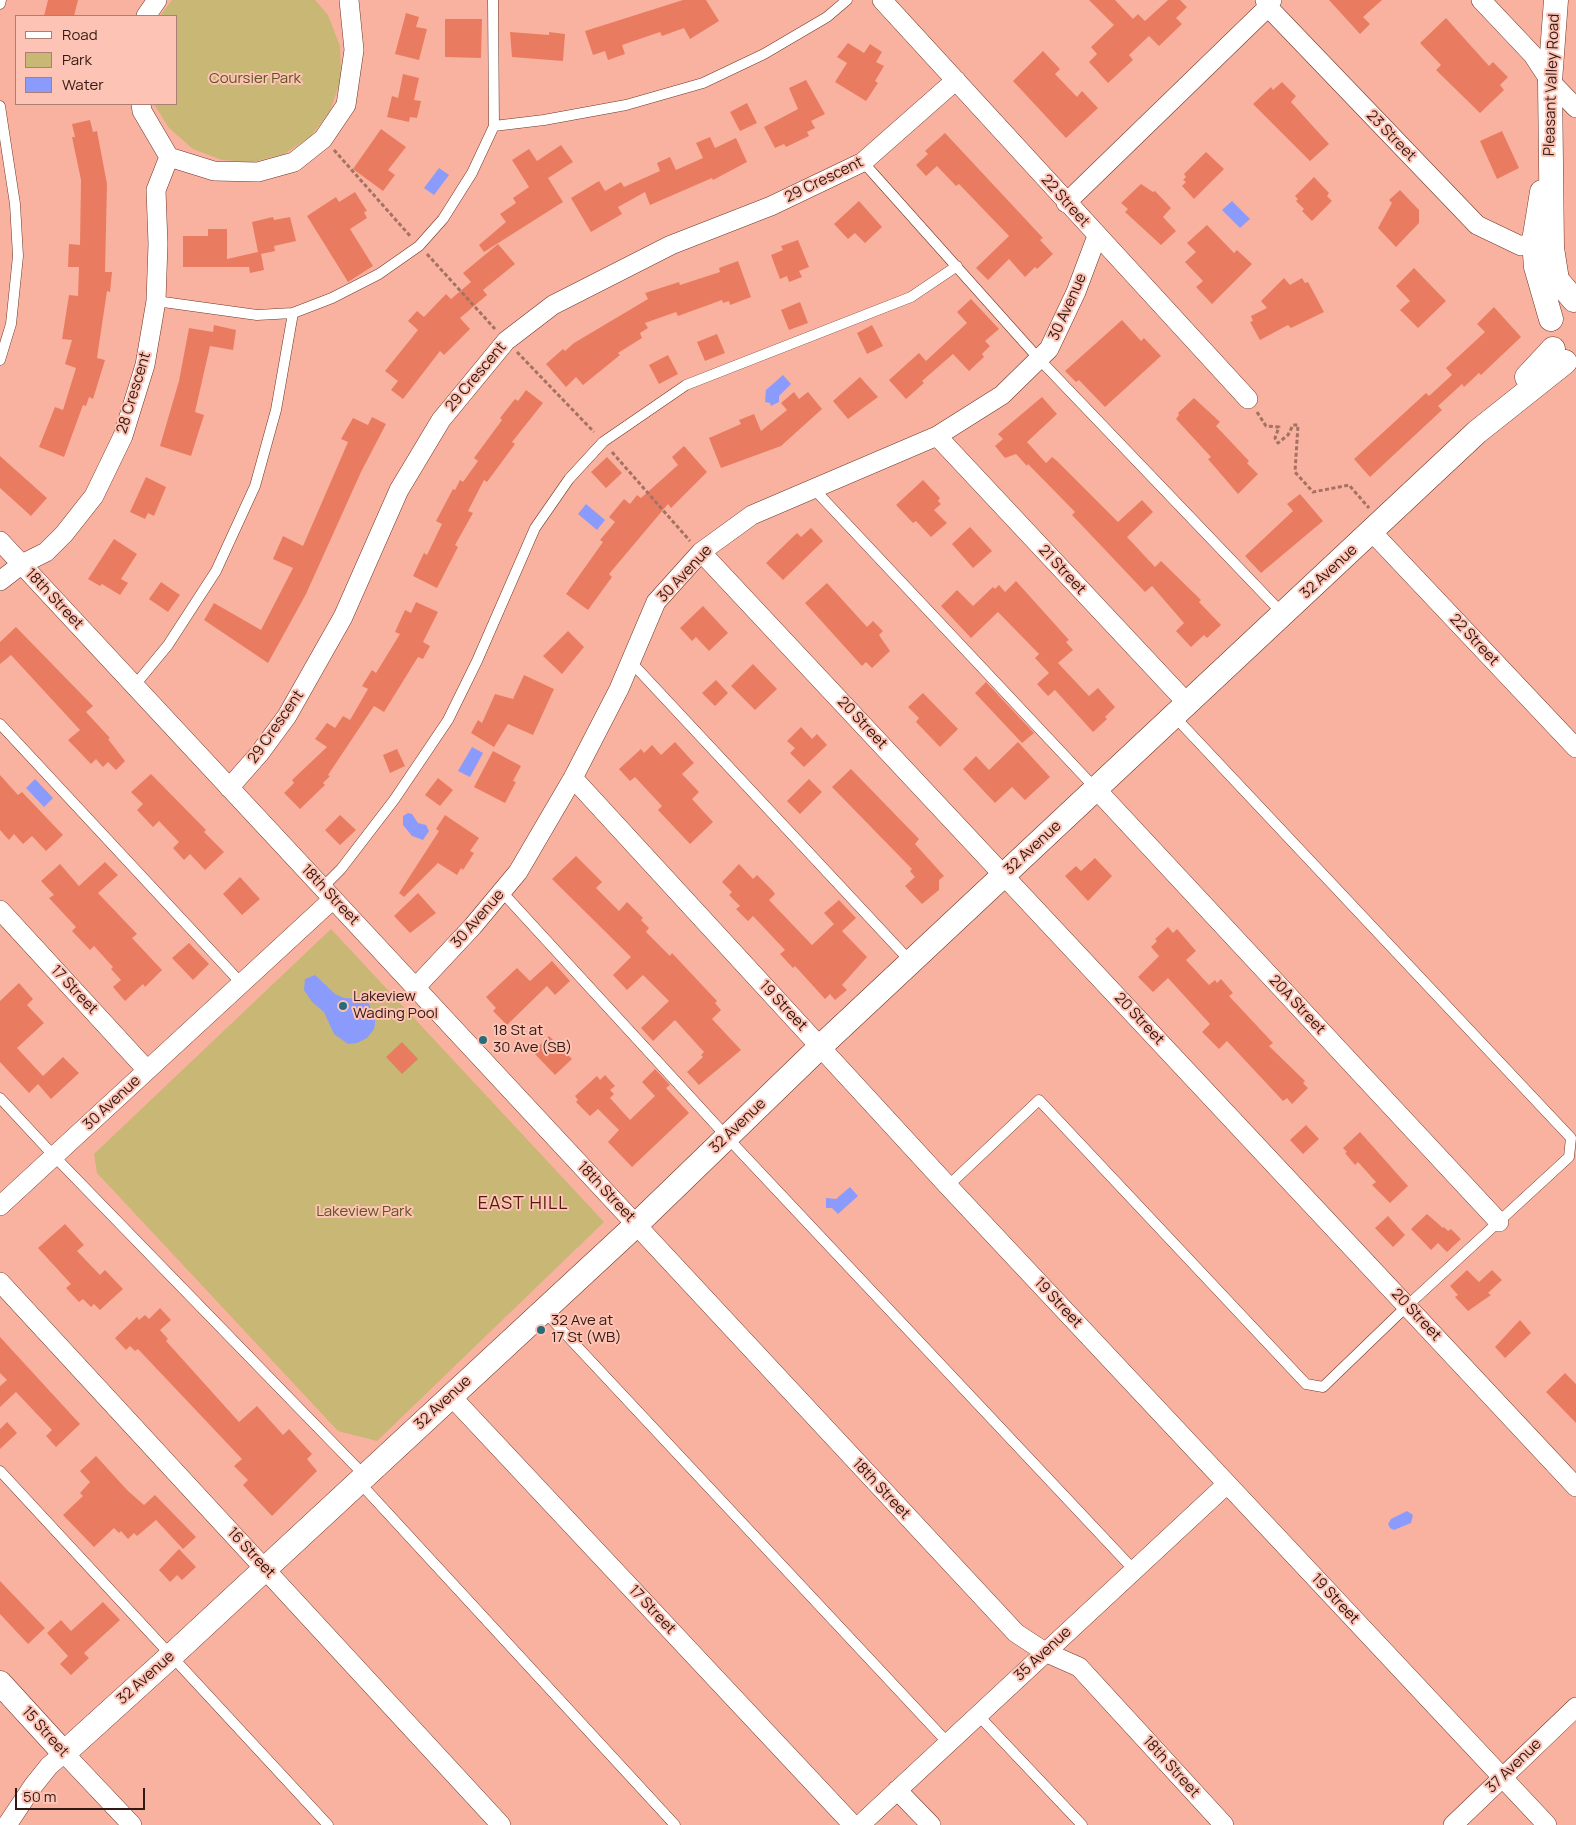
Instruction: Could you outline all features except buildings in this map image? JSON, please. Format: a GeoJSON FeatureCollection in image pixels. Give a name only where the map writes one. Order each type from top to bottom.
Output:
{"type":"FeatureCollection","features":[{"type":"Feature","properties":{"kind":"street"},"geometry":{"type":"LineString","coordinates":[[147,15],[157,0]]}},
{"type":"Feature","properties":{"kind":"street"},"geometry":{"type":"LineString","coordinates":[[141,105],[142,111],[170,157],[214,171],[258,172],[294,162],[324,139],[346,105],[354,50],[349,0]]}},
{"type":"Feature","properties":{"kind":"street","name":"22 Street"},"geometry":{"type":"LineString","coordinates":[[882,0],[1248,400]]}},
{"type":"Feature","properties":{"kind":"street"},"geometry":{"type":"LineString","coordinates":[[1481,0],[1533,54],[1550,81],[1576,108]]}},
{"type":"Feature","properties":{"kind":"street","name":"Pleasant Valley Road"},"geometry":{"type":"LineString","coordinates":[[1556,0],[1550,81],[1552,248],[1557,280],[1575,300]]}},
{"type":"Feature","properties":{"kind":"street"},"geometry":{"type":"LineString","coordinates":[[1066,202],[1268,2]]}},
{"type":"Feature","properties":{"kind":"street","name":"23 Street"},"geometry":{"type":"LineString","coordinates":[[1268,2],[1477,225],[1521,246],[1534,241]]}},
{"type":"Feature","properties":{"kind":"street","name":"29 Crescent"},"geometry":{"type":"LineString","coordinates":[[229,788],[259,754],[287,716],[343,617],[399,490],[441,420],[506,340],[553,306],[671,245],[771,206],[863,162],[956,80]]}},
{"type":"Feature","properties":{"kind":"street","name":"28 Crescent"},"geometry":{"type":"LineString","coordinates":[[0,581],[22,564],[46,552],[64,534],[94,496],[123,436],[145,366],[156,301],[158,244],[156,190],[170,157]]}},
{"type":"Feature","properties":{"kind":"street","name":"Pleasant Valley Road"},"geometry":{"type":"LineString","coordinates":[[1550,169],[1539,205],[1534,241],[1536,268],[1551,319],[1549,336],[1565,358]]}},
{"type":"Feature","properties":{"kind":"street","name":"30 Avenue"},"geometry":{"type":"LineString","coordinates":[[416,987],[518,872],[572,778],[619,689],[656,602],[701,552],[752,515],[937,436],[1002,395],[1049,349],[1076,292],[1097,236]]}},
{"type":"Feature","properties":{"kind":"street"},"geometry":{"type":"LineString","coordinates":[[1551,319],[1564,305],[1575,300]]}},
{"type":"Feature","properties":{"kind":"street","name":"32 Avenue"},"geometry":{"type":"LineString","coordinates":[[7,1825],[49,1766],[170,1657],[636,1225],[820,1047],[1283,614],[1371,521],[1565,358]]}},
{"type":"Feature","properties":{"kind":"street","name":"21 Street"},"geometry":{"type":"LineString","coordinates":[[937,436],[1181,709]]}},
{"type":"Feature","properties":{"kind":"street","name":"22 Street"},"geometry":{"type":"LineString","coordinates":[[1371,521],[1576,748]]}},
{"type":"Feature","properties":{"kind":"street","name":"18th Street"},"geometry":{"type":"LineString","coordinates":[[0,541],[1016,1633],[1045,1652],[1079,1667],[1224,1825]]}},
{"type":"Feature","properties":{"kind":"street","name":"20 Street"},"geometry":{"type":"LineString","coordinates":[[701,552],[1576,1487]]}},
{"type":"Feature","properties":{"kind":"street","name":"19 Street"},"geometry":{"type":"LineString","coordinates":[[572,778],[948,1186],[1547,1825]]}},
{"type":"Feature","properties":{"kind":"street","name":"20A Street"},"geometry":{"type":"LineString","coordinates":[[1096,789],[1499,1222]]}},
{"type":"Feature","properties":{"kind":"street","name":"30 Avenue"},"geometry":{"type":"LineString","coordinates":[[0,1206],[241,984],[328,893]]}},
{"type":"Feature","properties":{"kind":"street","name":"17 Street"},"geometry":{"type":"LineString","coordinates":[[0,910],[147,1070]]}},
{"type":"Feature","properties":{"kind":"street","name":"16 Street"},"geometry":{"type":"LineString","coordinates":[[0,1282],[501,1825]]}},
{"type":"Feature","properties":{"kind":"street","name":"17 Street"},"geometry":{"type":"LineString","coordinates":[[451,1396],[853,1825]]}},
{"type":"Feature","properties":{"kind":"street","name":"35 Avenue"},"geometry":{"type":"LineString","coordinates":[[860,1825],[1227,1484]]}},
{"type":"Feature","properties":{"kind":"street","name":"15 Street"},"geometry":{"type":"LineString","coordinates":[[0,1683],[132,1825]]}},
{"type":"Feature","properties":{"kind":"street","name":"37 Avenue"},"geometry":{"type":"LineString","coordinates":[[1453,1825],[1576,1708]]}},
{"type":"Feature","properties":{"kind":"street"},"geometry":{"type":"LineString","coordinates":[[897,1790],[931,1825]]}},
{"type":"Feature","properties":{"kind":"lane"},"geometry":{"type":"LineString","coordinates":[[156,301],[257,315],[293,313],[332,298],[379,274],[419,246],[443,219],[472,173],[494,126],[493,0]]}},
{"type":"Feature","properties":{"kind":"lane"},"geometry":{"type":"LineString","coordinates":[[494,126],[544,120],[626,105],[703,83],[764,54],[827,17],[847,0]]}},
{"type":"Feature","properties":{"kind":"lane"},"geometry":{"type":"LineString","coordinates":[[0,106],[15,204],[18,256],[11,324],[0,360]]}},
{"type":"Feature","properties":{"kind":"lane"},"geometry":{"type":"LineString","coordinates":[[863,162],[1039,359],[1283,614]]}},
{"type":"Feature","properties":{"kind":"lane"},"geometry":{"type":"LineString","coordinates":[[328,893],[341,869],[394,800],[448,720],[477,661],[535,528],[569,478],[603,442],[686,385],[911,297],[956,266]]}},
{"type":"Feature","properties":{"kind":"lane"},"geometry":{"type":"LineString","coordinates":[[135,685],[168,646],[216,571],[254,486],[276,410],[293,313]]}},
{"type":"Feature","properties":{"kind":"lane"},"geometry":{"type":"LineString","coordinates":[[813,488],[1096,789]]}},
{"type":"Feature","properties":{"kind":"lane"},"geometry":{"type":"LineString","coordinates":[[631,662],[912,962]]}},
{"type":"Feature","properties":{"kind":"lane"},"geometry":{"type":"LineString","coordinates":[[948,1186],[1039,1100],[1306,1384],[1322,1387],[1569,1157],[1571,1138],[1181,709]]}},
{"type":"Feature","properties":{"kind":"lane"},"geometry":{"type":"LineString","coordinates":[[0,724],[241,984]]}},
{"type":"Feature","properties":{"kind":"lane"},"geometry":{"type":"LineString","coordinates":[[502,892],[727,1136],[1134,1570]]}},
{"type":"Feature","properties":{"kind":"lane"},"geometry":{"type":"LineString","coordinates":[[0,1098],[362,1479],[675,1825]]}},
{"type":"Feature","properties":{"kind":"lane"},"geometry":{"type":"LineString","coordinates":[[543,1310],[948,1743]]}},
{"type":"Feature","properties":{"kind":"lane"},"geometry":{"type":"LineString","coordinates":[[0,1471],[170,1657],[328,1825]]}},
{"type":"Feature","properties":{"kind":"lane"},"geometry":{"type":"LineString","coordinates":[[978,1715],[1082,1825]]}},
{"type":"Feature","properties":{"kind":"path"},"geometry":{"type":"LineString","coordinates":[[1248,400],[1263,424],[1279,427],[1276,438],[1278,443],[1288,435],[1293,425],[1298,425],[1295,472],[1313,492],[1349,485],[1371,521]]}},
{"type":"Feature","properties":{"kind":"green space","name":"Coursier Park"},"geometry":{"type":"Polygon","coordinates":[[[172,0],[315,0],[328,15],[340,46],[341,79],[330,111],[310,137],[284,154],[253,162],[222,160],[193,149],[169,128],[155,105],[178,105],[178,15],[161,15],[172,0]]]}},
{"type":"Feature","properties":{"kind":"green space","name":"Lakeview Park"},"geometry":{"type":"Polygon","coordinates":[[[331,929],[604,1222],[377,1441],[338,1431],[97,1173],[94,1154],[331,929]]]}},
{"type":"Feature","properties":{"kind":"water"},"geometry":{"type":"Polygon","coordinates":[[[439,168],[449,175],[434,195],[424,188],[439,168]]]}},
{"type":"Feature","properties":{"kind":"water"},"geometry":{"type":"Polygon","coordinates":[[[1232,201],[1250,219],[1240,228],[1222,210],[1232,201]]]}},
{"type":"Feature","properties":{"kind":"water"},"geometry":{"type":"Polygon","coordinates":[[[783,375],[791,384],[779,396],[779,402],[771,406],[770,403],[765,402],[766,390],[783,375]]]}},
{"type":"Feature","properties":{"kind":"water"},"geometry":{"type":"Polygon","coordinates":[[[586,504],[605,520],[597,530],[578,514],[586,504]]]}},
{"type":"Feature","properties":{"kind":"water"},"geometry":{"type":"Polygon","coordinates":[[[472,747],[483,753],[470,777],[458,771],[472,747]]]}},
{"type":"Feature","properties":{"kind":"water"},"geometry":{"type":"Polygon","coordinates":[[[35,779],[53,798],[44,807],[26,788],[35,779]]]}},
{"type":"Feature","properties":{"kind":"water"},"geometry":{"type":"Polygon","coordinates":[[[408,813],[412,814],[418,823],[426,825],[429,831],[423,840],[412,836],[403,825],[403,816],[408,813]]]}},
{"type":"Feature","properties":{"kind":"water"},"geometry":{"type":"Polygon","coordinates":[[[315,975],[335,994],[344,998],[362,999],[369,1004],[375,1017],[375,1024],[374,1029],[367,1038],[357,1043],[348,1044],[334,1034],[324,1012],[312,1002],[304,990],[305,979],[315,975]]]}},
{"type":"Feature","properties":{"kind":"water"},"geometry":{"type":"Polygon","coordinates":[[[850,1187],[858,1196],[838,1214],[832,1208],[826,1208],[826,1198],[836,1199],[850,1187]]]}},
{"type":"Feature","properties":{"kind":"water"},"geometry":{"type":"Polygon","coordinates":[[[1407,1511],[1413,1515],[1411,1523],[1394,1530],[1390,1528],[1388,1524],[1391,1519],[1407,1511]]]}},
{"type":"Feature","properties":{"kind":"place","name":"Lakeview Wading Pool"},"geometry":{"type":"Point","coordinates":[343,1006]}},
{"type":"Feature","properties":{"kind":"place","name":"18 St at 30 Ave (SB)"},"geometry":{"type":"Point","coordinates":[483,1040]}},
{"type":"Feature","properties":{"kind":"place","name":"32 Ave at 17 St (WB)"},"geometry":{"type":"Point","coordinates":[541,1330]}},
{"type":"Feature","properties":{"kind":"district","name":"EAST HILL"},"geometry":{"type":"Point","coordinates":[523,1204]}}]}
